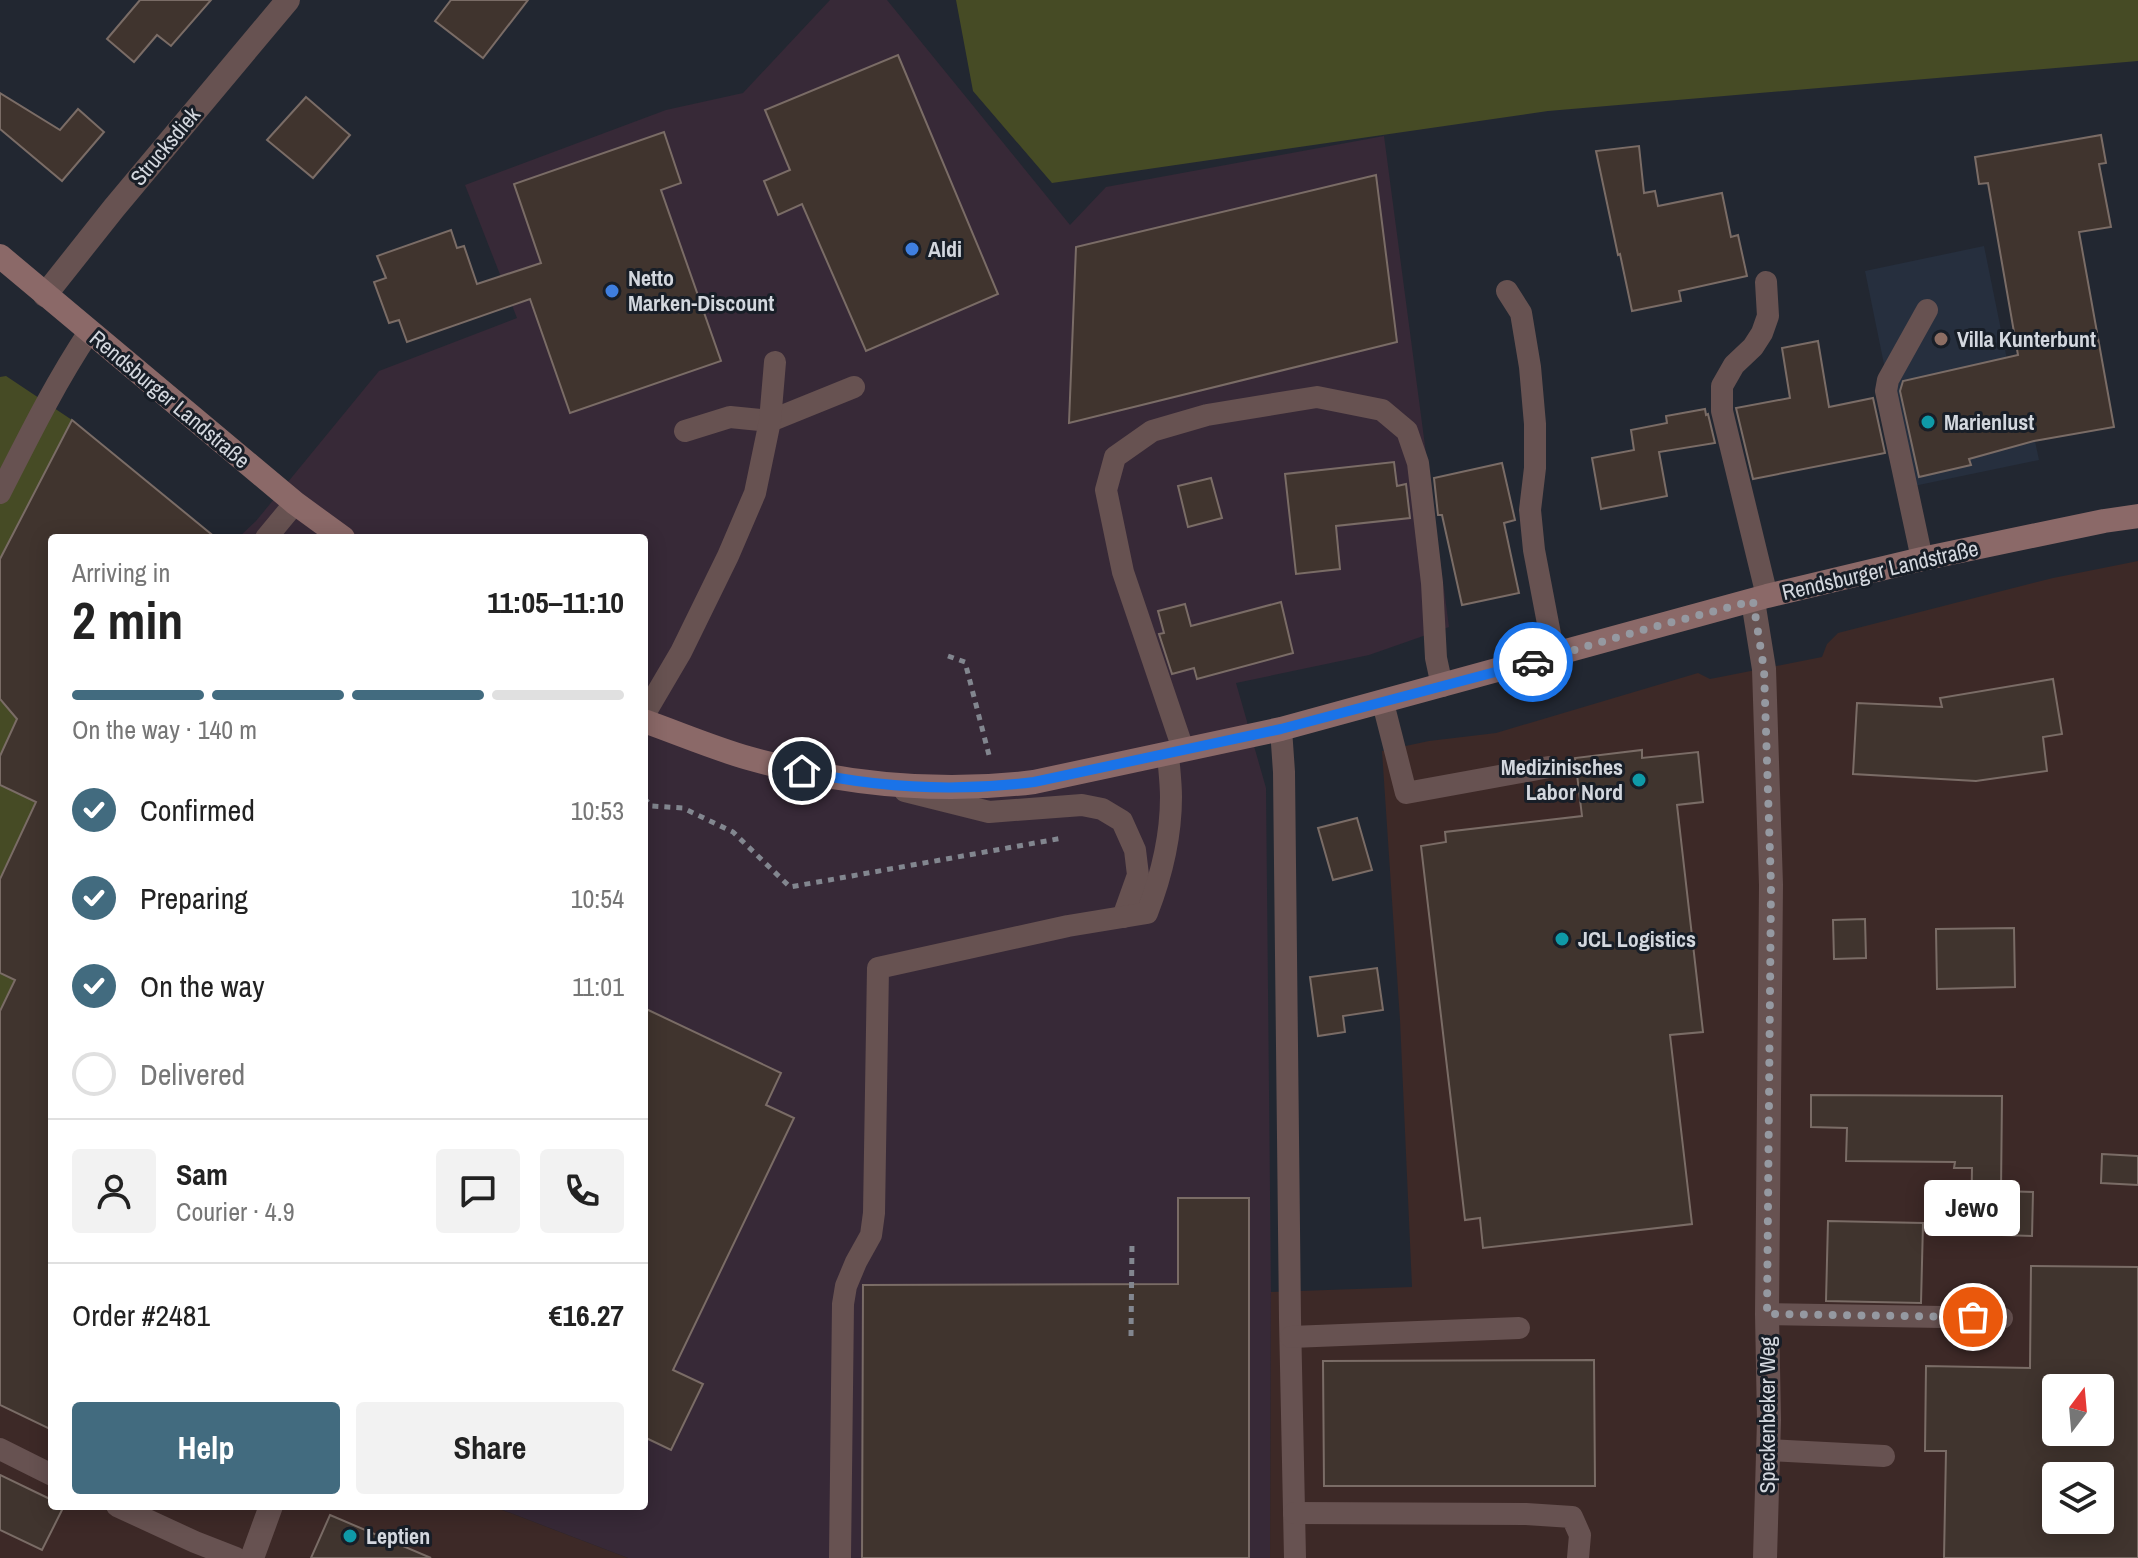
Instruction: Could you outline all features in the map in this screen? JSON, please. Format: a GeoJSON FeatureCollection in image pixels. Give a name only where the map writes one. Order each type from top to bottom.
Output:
{"type":"FeatureCollection","features":[{"type":"Feature","properties":{"kind":"street","name":"Strucksdiek"},"geometry":{"type":"LineString","coordinates":[[45,295],[288,0]]}},
{"type":"Feature","properties":{"kind":"street","name":"Rendsburger Landstraße"},"geometry":{"type":"LineString","coordinates":[[0,256],[295,503],[338,534]]}},
{"type":"Feature","properties":{"kind":"street","name":"Rendsburger Landstraße"},"geometry":{"type":"LineString","coordinates":[[648,722],[747,758],[829,777],[881,784],[1000,786],[1087,772],[1281,729],[1760,598],[1922,559],[2138,516]]}},
{"type":"Feature","properties":{"kind":"street","name":"Speckenbeker Weg"},"geometry":{"type":"LineString","coordinates":[[1760,598],[1771,885],[1765,1558]]}},
{"type":"Feature","properties":{"kind":"street"},"geometry":{"type":"LineString","coordinates":[[252,1558],[270,1510]]}},
{"type":"Feature","properties":{"kind":"lane"},"geometry":{"type":"LineString","coordinates":[[1760,598],[1722,411],[1722,386],[1734,365],[1753,347],[1762,333],[1768,316],[1766,282]]}},
{"type":"Feature","properties":{"kind":"lane"},"geometry":{"type":"LineString","coordinates":[[1507,291],[1521,313],[1530,367],[1535,468],[1530,510],[1534,550],[1554,655]]}},
{"type":"Feature","properties":{"kind":"lane"},"geometry":{"type":"LineString","coordinates":[[1922,559],[1886,391],[1888,380],[1927,310]]}},
{"type":"Feature","properties":{"kind":"lane"},"geometry":{"type":"LineString","coordinates":[[0,493],[43,407],[89,332]]}},
{"type":"Feature","properties":{"kind":"lane"},"geometry":{"type":"LineString","coordinates":[[648,708],[681,652],[755,493],[770,421],[775,362]]}},
{"type":"Feature","properties":{"kind":"lane"},"geometry":{"type":"LineString","coordinates":[[685,431],[730,417],[770,421],[854,387]]}},
{"type":"Feature","properties":{"kind":"lane"},"geometry":{"type":"LineString","coordinates":[[840,1558],[843,1304],[846,1286],[871,1235],[874,1213],[878,968],[1068,926],[1147,913],[1155,891],[1167,836],[1176,752],[1123,572],[1106,490],[1115,457],[1152,431],[1207,415],[1317,397],[1382,410],[1407,431],[1418,463],[1432,583],[1436,658],[1442,686]]}},
{"type":"Feature","properties":{"kind":"lane"},"geometry":{"type":"LineString","coordinates":[[269,534],[295,503]]}},
{"type":"Feature","properties":{"kind":"lane"},"geometry":{"type":"LineString","coordinates":[[1383,703],[1406,793],[1549,767]]}},
{"type":"Feature","properties":{"kind":"lane"},"geometry":{"type":"LineString","coordinates":[[1281,729],[1295,1558]]}},
{"type":"Feature","properties":{"kind":"lane"},"geometry":{"type":"LineString","coordinates":[[881,784],[989,812],[1082,805],[1102,809],[1122,821],[1135,850],[1138,875],[1123,917]]}},
{"type":"Feature","properties":{"kind":"lane"},"geometry":{"type":"LineString","coordinates":[[1767,1314],[2002,1318]]}},
{"type":"Feature","properties":{"kind":"lane"},"geometry":{"type":"LineString","coordinates":[[1291,1337],[1519,1328]]}},
{"type":"Feature","properties":{"kind":"lane"},"geometry":{"type":"LineString","coordinates":[[0,1449],[48,1473]]}},
{"type":"Feature","properties":{"kind":"lane"},"geometry":{"type":"LineString","coordinates":[[1768,1450],[1884,1456]]}},
{"type":"Feature","properties":{"kind":"lane"},"geometry":{"type":"LineString","coordinates":[[126,1510],[236,1558]]}},
{"type":"Feature","properties":{"kind":"lane"},"geometry":{"type":"LineString","coordinates":[[1294,1513],[1572,1517],[1580,1535],[1578,1558]]}},
{"type":"Feature","properties":{"kind":"path"},"geometry":{"type":"LineString","coordinates":[[948,656],[965,662],[987,749],[1000,786]]}},
{"type":"Feature","properties":{"kind":"path"},"geometry":{"type":"LineString","coordinates":[[648,803],[651,806],[683,808],[733,832],[790,887],[1066,837]]}},
{"type":"Feature","properties":{"kind":"path"},"geometry":{"type":"LineString","coordinates":[[1131,1336],[1132,1243]]}},
{"type":"Feature","properties":{"kind":"shaded area"},"geometry":{"type":"Polygon","coordinates":[[[830,0],[887,0],[1070,225],[1106,187],[1384,136],[1449,627],[1369,655],[1236,683],[1266,788],[1270,1558],[628,1558],[502,1510],[648,1510],[648,534],[242,534],[379,371],[517,318],[465,185],[666,110],[743,93],[830,0]]]}},
{"type":"Feature","properties":{"kind":"shaded area","name":"Villa Kunterbunt"},"geometry":{"type":"Polygon","coordinates":[[[1984,246],[2017,409],[2028,408],[2039,460],[1909,487],[1865,271],[1984,246]]]}},
{"type":"Feature","properties":{"kind":"shaded area"},"geometry":{"type":"Polygon","coordinates":[[[2138,561],[2138,1558],[1270,1558],[1271,1292],[1412,1287],[1400,1020],[1382,751],[1429,741],[1496,733],[1698,673],[1710,679],[1822,657],[1827,644],[1838,633],[2053,578],[2138,561]]]}},
{"type":"Feature","properties":{"kind":"shaded area"},"geometry":{"type":"Polygon","coordinates":[[[0,1211],[48,1233],[48,1510],[502,1510],[628,1558],[0,1558],[0,1211]]]}},
{"type":"Feature","properties":{"kind":"green space"},"geometry":{"type":"Polygon","coordinates":[[[956,0],[2138,0],[2138,61],[1548,111],[1052,183],[973,91],[956,0]]]}},
{"type":"Feature","properties":{"kind":"green space"},"geometry":{"type":"Polygon","coordinates":[[[6,376],[72,420],[0,559],[0,377],[6,376]]]}},
{"type":"Feature","properties":{"kind":"green space"},"geometry":{"type":"Polygon","coordinates":[[[0,699],[21,723],[48,737],[48,909],[0,1011],[0,699]]]}},
{"type":"Feature","properties":{"kind":"building"},"geometry":{"type":"Polygon","coordinates":[[[140,0],[211,0],[171,46],[157,35],[134,62],[107,39],[140,0]]]}},
{"type":"Feature","properties":{"kind":"building"},"geometry":{"type":"Polygon","coordinates":[[[451,0],[528,0],[483,58],[435,21],[451,0]]]}},
{"type":"Feature","properties":{"kind":"building"},"geometry":{"type":"Polygon","coordinates":[[[898,55],[998,294],[866,351],[802,204],[778,215],[764,181],[790,170],[765,110],[898,55]]]}},
{"type":"Feature","properties":{"kind":"building"},"geometry":{"type":"Polygon","coordinates":[[[0,93],[60,130],[78,109],[104,132],[62,181],[0,129],[0,93]]]}},
{"type":"Feature","properties":{"kind":"building"},"geometry":{"type":"Polygon","coordinates":[[[306,97],[350,135],[313,178],[267,140],[306,97]]]}},
{"type":"Feature","properties":{"kind":"building","name":"Netto Marken-Discount"},"geometry":{"type":"Polygon","coordinates":[[[664,132],[681,183],[661,190],[721,361],[570,413],[530,299],[407,342],[399,320],[389,323],[374,282],[386,278],[377,256],[451,230],[457,248],[464,246],[477,284],[541,263],[514,184],[664,132]]]}},
{"type":"Feature","properties":{"kind":"building"},"geometry":{"type":"Polygon","coordinates":[[[2101,135],[2106,163],[2099,164],[2111,227],[2079,232],[2114,427],[2034,441],[1969,459],[1971,465],[1919,477],[1900,391],[1903,381],[2018,355],[1988,183],[1979,184],[1975,157],[2101,135]]]}},
{"type":"Feature","properties":{"kind":"building"},"geometry":{"type":"Polygon","coordinates":[[[1639,146],[1644,193],[1655,191],[1658,206],[1722,193],[1731,237],[1738,235],[1747,276],[1679,291],[1681,301],[1632,311],[1596,151],[1639,146]]]}},
{"type":"Feature","properties":{"kind":"building"},"geometry":{"type":"Polygon","coordinates":[[[1376,175],[1397,342],[1069,423],[1076,247],[1376,175]]]}},
{"type":"Feature","properties":{"kind":"building"},"geometry":{"type":"Polygon","coordinates":[[[1818,341],[1829,407],[1873,398],[1885,453],[1753,479],[1736,408],[1790,398],[1782,348],[1818,341]]]}},
{"type":"Feature","properties":{"kind":"building"},"geometry":{"type":"Polygon","coordinates":[[[1705,409],[1715,443],[1659,452],[1667,496],[1601,509],[1592,458],[1634,450],[1631,430],[1667,423],[1666,416],[1705,409]]]}},
{"type":"Feature","properties":{"kind":"building"},"geometry":{"type":"Polygon","coordinates":[[[72,420],[211,534],[48,534],[48,1428],[0,1405],[0,1011],[15,980],[0,973],[0,879],[36,802],[0,785],[0,756],[17,719],[0,699],[0,559],[72,420]]]}},
{"type":"Feature","properties":{"kind":"building"},"geometry":{"type":"Polygon","coordinates":[[[1394,462],[1397,486],[1406,484],[1410,518],[1336,526],[1340,569],[1296,574],[1285,474],[1394,462]]]}},
{"type":"Feature","properties":{"kind":"building"},"geometry":{"type":"Polygon","coordinates":[[[1502,463],[1515,520],[1504,523],[1519,593],[1462,605],[1442,515],[1438,515],[1434,478],[1502,463]]]}},
{"type":"Feature","properties":{"kind":"building"},"geometry":{"type":"Polygon","coordinates":[[[1211,478],[1222,518],[1188,527],[1178,486],[1211,478]]]}},
{"type":"Feature","properties":{"kind":"building"},"geometry":{"type":"Polygon","coordinates":[[[1281,602],[1293,653],[1197,679],[1194,668],[1172,674],[1159,634],[1164,633],[1158,611],[1185,604],[1191,626],[1281,602]]]}},
{"type":"Feature","properties":{"kind":"building"},"geometry":{"type":"Polygon","coordinates":[[[2053,679],[2062,734],[2043,737],[2047,771],[1976,781],[1853,774],[1857,703],[1942,707],[1940,698],[2053,679]]]}},
{"type":"Feature","properties":{"kind":"building","name":"JCL Logistics"},"geometry":{"type":"Polygon","coordinates":[[[1642,750],[1642,758],[1698,752],[1703,802],[1677,805],[1703,1032],[1670,1035],[1692,1224],[1483,1248],[1480,1218],[1465,1220],[1421,846],[1446,842],[1445,832],[1582,816],[1575,758],[1642,750]]]}},
{"type":"Feature","properties":{"kind":"building"},"geometry":{"type":"Polygon","coordinates":[[[1357,818],[1372,870],[1333,880],[1318,828],[1357,818]]]}},
{"type":"Feature","properties":{"kind":"building"},"geometry":{"type":"Polygon","coordinates":[[[1865,919],[1866,958],[1834,959],[1833,920],[1865,919]]]}},
{"type":"Feature","properties":{"kind":"building"},"geometry":{"type":"Polygon","coordinates":[[[2014,928],[2015,987],[1937,989],[1936,929],[2014,928]]]}},
{"type":"Feature","properties":{"kind":"building"},"geometry":{"type":"Polygon","coordinates":[[[1377,968],[1383,1010],[1343,1016],[1345,1032],[1318,1036],[1310,977],[1377,968]]]}},
{"type":"Feature","properties":{"kind":"building"},"geometry":{"type":"Polygon","coordinates":[[[648,1010],[781,1073],[766,1105],[794,1118],[673,1370],[703,1384],[671,1450],[648,1439],[648,1010]]]}},
{"type":"Feature","properties":{"kind":"building"},"geometry":{"type":"Polygon","coordinates":[[[1811,1095],[2002,1096],[2001,1191],[2033,1192],[2032,1236],[1971,1234],[1972,1168],[1954,1168],[1955,1162],[1846,1161],[1847,1128],[1811,1127],[1811,1095]]]}},
{"type":"Feature","properties":{"kind":"building"},"geometry":{"type":"Polygon","coordinates":[[[2102,1154],[2138,1156],[2138,1185],[2101,1183],[2102,1154]]]}},
{"type":"Feature","properties":{"kind":"building"},"geometry":{"type":"Polygon","coordinates":[[[1178,1198],[1249,1198],[1249,1558],[862,1558],[863,1285],[1178,1284],[1178,1198]]]}},
{"type":"Feature","properties":{"kind":"building"},"geometry":{"type":"Polygon","coordinates":[[[1828,1221],[1923,1223],[1921,1303],[1826,1301],[1828,1221]]]}},
{"type":"Feature","properties":{"kind":"building"},"geometry":{"type":"Polygon","coordinates":[[[2031,1266],[2138,1267],[2138,1558],[1944,1558],[1946,1451],[1925,1451],[1926,1366],[2030,1368],[2031,1266]]]}},
{"type":"Feature","properties":{"kind":"building"},"geometry":{"type":"Polygon","coordinates":[[[1594,1360],[1595,1486],[1324,1486],[1323,1361],[1594,1360]]]}},
{"type":"Feature","properties":{"kind":"building"},"geometry":{"type":"Polygon","coordinates":[[[0,1475],[48,1498],[48,1510],[62,1510],[42,1550],[0,1530],[0,1475]]]}},
{"type":"Feature","properties":{"kind":"building","name":"Leptien"},"geometry":{"type":"Polygon","coordinates":[[[330,1515],[431,1558],[311,1558],[330,1515]]]}},
{"type":"Feature","properties":{"kind":"way so far"},"geometry":{"type":"LineString","coordinates":[[1533,662],[1753,601],[1764,669],[1771,885],[1767,1314],[1973,1317]]}},
{"type":"Feature","properties":{"kind":"place","name":"Aldi"},"geometry":{"type":"Point","coordinates":[912,249]}},
{"type":"Feature","properties":{"kind":"place","name":"Netto Marken-Discount"},"geometry":{"type":"Point","coordinates":[612,291]}},
{"type":"Feature","properties":{"kind":"place","name":"Villa Kunterbunt"},"geometry":{"type":"Point","coordinates":[1941,339]}},
{"type":"Feature","properties":{"kind":"place","name":"Marienlust"},"geometry":{"type":"Point","coordinates":[1928,422]}},
{"type":"Feature","properties":{"kind":"place","name":"Medizinisches Labor Nord"},"geometry":{"type":"Point","coordinates":[1639,780]}},
{"type":"Feature","properties":{"kind":"place","name":"JCL Logistics"},"geometry":{"type":"Point","coordinates":[1562,939]}},
{"type":"Feature","properties":{"kind":"place","name":"Jewo"},"geometry":{"type":"Point","coordinates":[1973,1317]}},
{"type":"Feature","properties":{"kind":"place","name":"Leptien"},"geometry":{"type":"Point","coordinates":[350,1536]}},
{"type":"Feature","properties":{"kind":"route"},"geometry":{"type":"LineString","coordinates":[[802,771],[910,786],[1000,786],[1034,782],[1281,729],[1533,662]]}}]}
